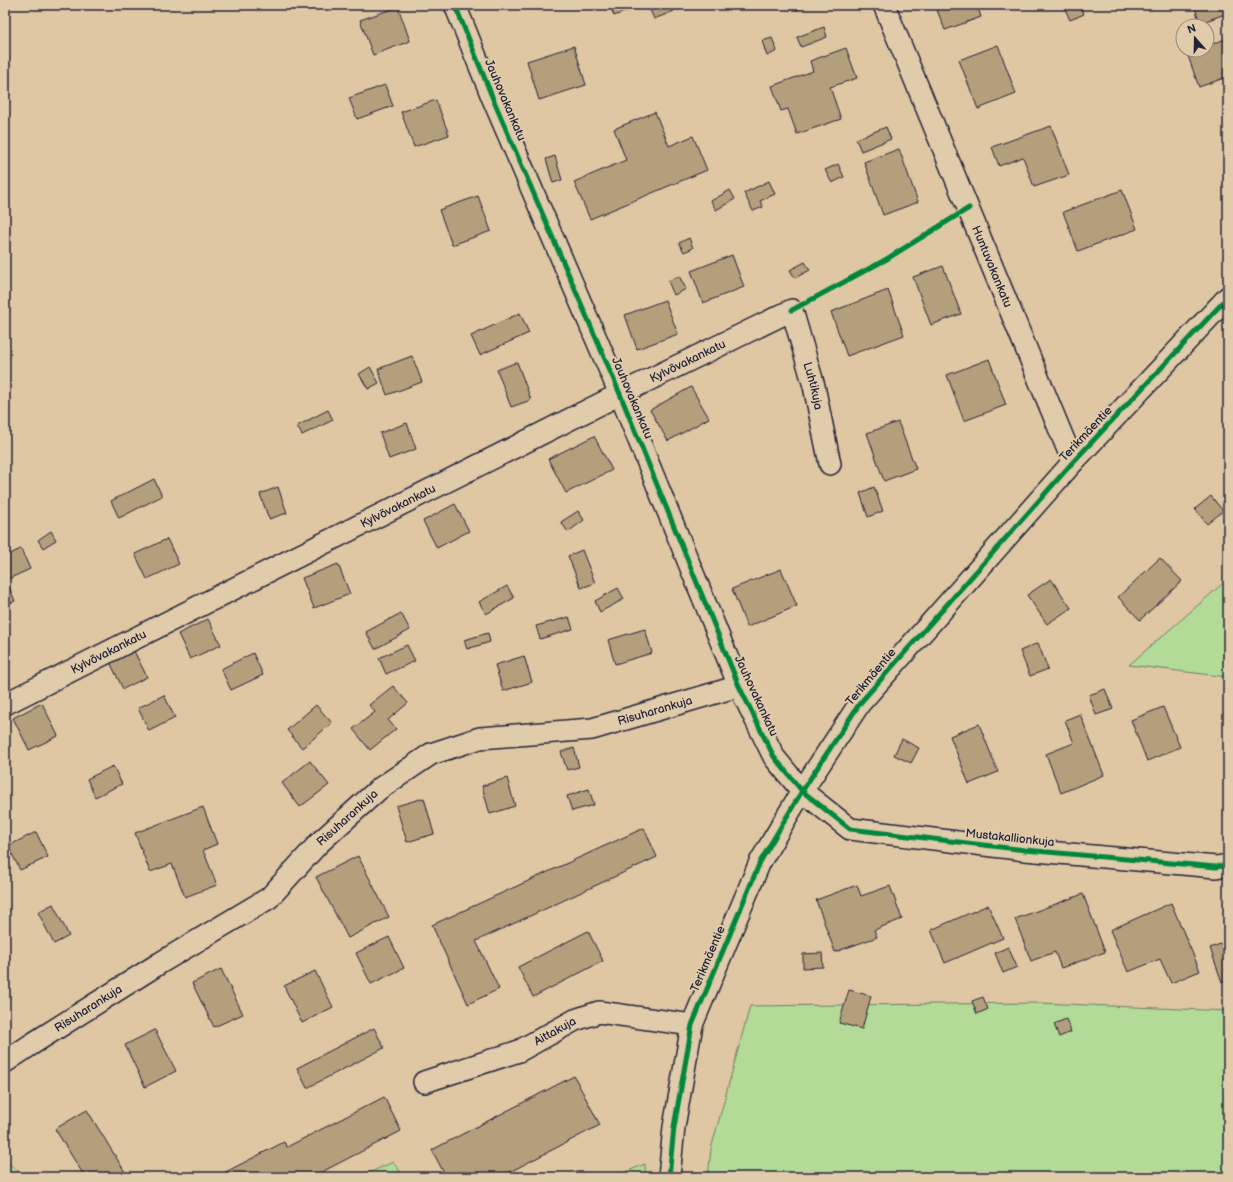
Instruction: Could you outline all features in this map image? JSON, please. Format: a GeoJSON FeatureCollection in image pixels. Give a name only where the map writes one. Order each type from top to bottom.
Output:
{"type":"FeatureCollection","features":[{"type":"Feature","properties":{"kind":"street","name":"Jauhovakankatu"},"geometry":{"type":"LineString","coordinates":[[455,5],[493,100],[620,394],[739,686],[774,757],[802,791]]}},
{"type":"Feature","properties":{"kind":"street","name":"Huntuvakankatu"},"geometry":{"type":"LineString","coordinates":[[884,5],[1073,462]]}},
{"type":"Feature","properties":{"kind":"street","name":"Terikmäentie"},"geometry":{"type":"LineString","coordinates":[[669,1177],[674,1127],[692,1025],[760,862],[802,791],[860,703],[1073,462],[1228,297]]}},
{"type":"Feature","properties":{"kind":"street","name":"Kylvövakankatu"},"geometry":{"type":"LineString","coordinates":[[5,704],[620,394],[792,310]]}},
{"type":"Feature","properties":{"kind":"street","name":"Luhtikuja"},"geometry":{"type":"LineString","coordinates":[[792,310],[814,386],[830,464]]}},
{"type":"Feature","properties":{"kind":"street","name":"Risuharankuja"},"geometry":{"type":"LineString","coordinates":[[5,1062],[160,963],[269,898],[319,843],[379,789],[431,754],[480,738],[592,729],[739,686]]}},
{"type":"Feature","properties":{"kind":"street","name":"Mustakallionkuja"},"geometry":{"type":"LineString","coordinates":[[802,791],[850,828],[1024,850],[1216,867],[1228,865]]}},
{"type":"Feature","properties":{"kind":"street","name":"Aittakuja"},"geometry":{"type":"LineString","coordinates":[[424,1082],[519,1051],[575,1020],[599,1012],[692,1025]]}},
{"type":"Feature","properties":{"kind":"green space"},"geometry":{"type":"Polygon","coordinates":[[[1228,579],[1228,677],[1129,665],[1228,579]]]}},
{"type":"Feature","properties":{"kind":"green space"},"geometry":{"type":"Polygon","coordinates":[[[1040,1003],[1228,1011],[1228,1177],[708,1177],[711,1149],[750,1006],[1040,1003]]]}},
{"type":"Feature","properties":{"kind":"green space"},"geometry":{"type":"Polygon","coordinates":[[[5,1160],[25,1177],[5,1177],[5,1160]]]}},
{"type":"Feature","properties":{"kind":"green space"},"geometry":{"type":"Polygon","coordinates":[[[393,1162],[404,1177],[360,1177],[393,1162]]]}},
{"type":"Feature","properties":{"kind":"green space"},"geometry":{"type":"Polygon","coordinates":[[[645,1164],[645,1177],[614,1177],[645,1164]]]}},
{"type":"Feature","properties":{"kind":"building"},"geometry":{"type":"Polygon","coordinates":[[[610,5],[636,5],[637,7],[614,16],[610,5]]]}},
{"type":"Feature","properties":{"kind":"building"},"geometry":{"type":"Polygon","coordinates":[[[648,5],[671,5],[674,11],[654,19],[648,5]]]}},
{"type":"Feature","properties":{"kind":"building"},"geometry":{"type":"Polygon","coordinates":[[[795,5],[809,5],[796,10],[795,5]]]}},
{"type":"Feature","properties":{"kind":"building"},"geometry":{"type":"Polygon","coordinates":[[[935,5],[977,5],[981,17],[945,30],[935,5]]]}},
{"type":"Feature","properties":{"kind":"building"},"geometry":{"type":"Polygon","coordinates":[[[1072,5],[1079,5],[1084,14],[1070,20],[1065,9],[1072,5]]]}},
{"type":"Feature","properties":{"kind":"building"},"geometry":{"type":"Polygon","coordinates":[[[1194,5],[1226,5],[1228,13],[1214,18],[1198,18],[1194,5]]]}},
{"type":"Feature","properties":{"kind":"building"},"geometry":{"type":"Polygon","coordinates":[[[398,7],[410,41],[373,55],[360,20],[398,7]]]}},
{"type":"Feature","properties":{"kind":"building"},"geometry":{"type":"Polygon","coordinates":[[[824,27],[827,37],[801,47],[797,37],[824,27]]]}},
{"type":"Feature","properties":{"kind":"building"},"geometry":{"type":"Polygon","coordinates":[[[772,38],[777,51],[767,56],[762,41],[772,38]]]}},
{"type":"Feature","properties":{"kind":"building"},"geometry":{"type":"Polygon","coordinates":[[[1228,38],[1228,89],[1224,78],[1199,87],[1189,58],[1215,58],[1215,43],[1228,38]]]}},
{"type":"Feature","properties":{"kind":"building"},"geometry":{"type":"Polygon","coordinates":[[[998,45],[1016,94],[978,109],[959,60],[998,45]]]}},
{"type":"Feature","properties":{"kind":"building"},"geometry":{"type":"Polygon","coordinates":[[[574,46],[586,85],[539,100],[527,61],[574,46]]]}},
{"type":"Feature","properties":{"kind":"building"},"geometry":{"type":"Polygon","coordinates":[[[846,48],[857,78],[830,87],[841,119],[797,134],[788,109],[781,111],[772,86],[813,71],[810,61],[846,48]]]}},
{"type":"Feature","properties":{"kind":"building"},"geometry":{"type":"Polygon","coordinates":[[[385,85],[393,106],[357,119],[349,98],[385,85]]]}},
{"type":"Feature","properties":{"kind":"building"},"geometry":{"type":"Polygon","coordinates":[[[436,100],[449,135],[414,147],[401,112],[436,100]]]}},
{"type":"Feature","properties":{"kind":"building"},"geometry":{"type":"Polygon","coordinates":[[[655,112],[669,146],[693,136],[707,170],[590,219],[574,182],[626,160],[614,129],[655,112]]]}},
{"type":"Feature","properties":{"kind":"building"},"geometry":{"type":"Polygon","coordinates":[[[1051,126],[1069,175],[1034,187],[1023,157],[999,166],[992,147],[1051,126]]]}},
{"type":"Feature","properties":{"kind":"building"},"geometry":{"type":"Polygon","coordinates":[[[886,127],[891,139],[861,151],[856,139],[886,127]]]}},
{"type":"Feature","properties":{"kind":"building"},"geometry":{"type":"Polygon","coordinates":[[[899,149],[918,202],[883,215],[864,162],[899,149]]]}},
{"type":"Feature","properties":{"kind":"building"},"geometry":{"type":"Polygon","coordinates":[[[555,156],[562,180],[553,183],[546,159],[555,156]]]}},
{"type":"Feature","properties":{"kind":"building"},"geometry":{"type":"Polygon","coordinates":[[[838,164],[844,177],[832,183],[825,170],[838,164]]]}},
{"type":"Feature","properties":{"kind":"building"},"geometry":{"type":"Polygon","coordinates":[[[769,181],[775,194],[760,201],[763,207],[753,211],[744,193],[769,181]]]}},
{"type":"Feature","properties":{"kind":"building"},"geometry":{"type":"Polygon","coordinates":[[[730,190],[735,199],[716,210],[711,201],[730,190]]]}},
{"type":"Feature","properties":{"kind":"building"},"geometry":{"type":"Polygon","coordinates":[[[1122,190],[1137,229],[1078,251],[1063,212],[1122,190]]]}},
{"type":"Feature","properties":{"kind":"building"},"geometry":{"type":"Polygon","coordinates":[[[478,196],[491,231],[452,245],[439,210],[478,196]]]}},
{"type":"Feature","properties":{"kind":"building"},"geometry":{"type":"Polygon","coordinates":[[[689,238],[693,248],[684,252],[679,243],[689,238]]]}},
{"type":"Feature","properties":{"kind":"building"},"geometry":{"type":"Polygon","coordinates":[[[732,255],[744,287],[703,303],[691,271],[732,255]]]}},
{"type":"Feature","properties":{"kind":"building"},"geometry":{"type":"Polygon","coordinates":[[[805,262],[810,270],[795,278],[790,270],[805,262]]]}},
{"type":"Feature","properties":{"kind":"building"},"geometry":{"type":"Polygon","coordinates":[[[943,266],[961,314],[931,325],[913,277],[943,266]]]}},
{"type":"Feature","properties":{"kind":"building"},"geometry":{"type":"Polygon","coordinates":[[[679,276],[686,289],[674,295],[668,281],[679,276]]]}},
{"type":"Feature","properties":{"kind":"building"},"geometry":{"type":"Polygon","coordinates":[[[888,290],[904,335],[847,356],[831,312],[888,290]]]}},
{"type":"Feature","properties":{"kind":"building"},"geometry":{"type":"Polygon","coordinates":[[[665,300],[678,334],[637,349],[625,315],[665,300]]]}},
{"type":"Feature","properties":{"kind":"building"},"geometry":{"type":"Polygon","coordinates":[[[520,313],[529,333],[480,355],[471,336],[520,313]]]}},
{"type":"Feature","properties":{"kind":"building"},"geometry":{"type":"Polygon","coordinates":[[[412,356],[422,382],[387,395],[378,369],[412,356]]]}},
{"type":"Feature","properties":{"kind":"building"},"geometry":{"type":"Polygon","coordinates":[[[989,359],[1006,405],[964,421],[947,375],[989,359]]]}},
{"type":"Feature","properties":{"kind":"building"},"geometry":{"type":"Polygon","coordinates":[[[517,362],[531,400],[511,407],[497,370],[517,362]]]}},
{"type":"Feature","properties":{"kind":"building"},"geometry":{"type":"Polygon","coordinates":[[[370,367],[379,383],[368,389],[359,374],[370,367]]]}},
{"type":"Feature","properties":{"kind":"building"},"geometry":{"type":"Polygon","coordinates":[[[691,387],[709,418],[668,441],[650,410],[691,387]]]}},
{"type":"Feature","properties":{"kind":"building"},"geometry":{"type":"Polygon","coordinates":[[[328,410],[333,420],[302,435],[297,426],[328,410]]]}},
{"type":"Feature","properties":{"kind":"building"},"geometry":{"type":"Polygon","coordinates":[[[898,422],[916,469],[884,481],[867,433],[898,422]]]}},
{"type":"Feature","properties":{"kind":"building"},"geometry":{"type":"Polygon","coordinates":[[[407,423],[416,449],[389,459],[380,433],[407,423]]]}},
{"type":"Feature","properties":{"kind":"building"},"geometry":{"type":"Polygon","coordinates":[[[594,436],[612,470],[566,493],[548,459],[594,436]]]}},
{"type":"Feature","properties":{"kind":"building"},"geometry":{"type":"Polygon","coordinates":[[[154,479],[162,496],[119,518],[111,501],[154,479]]]}},
{"type":"Feature","properties":{"kind":"building"},"geometry":{"type":"Polygon","coordinates":[[[278,487],[287,513],[269,519],[260,494],[278,487]]]}},
{"type":"Feature","properties":{"kind":"building"},"geometry":{"type":"Polygon","coordinates":[[[874,487],[883,511],[868,517],[860,493],[874,487]]]}},
{"type":"Feature","properties":{"kind":"building"},"geometry":{"type":"Polygon","coordinates":[[[1211,496],[1223,511],[1207,524],[1195,509],[1211,496]]]}},
{"type":"Feature","properties":{"kind":"building"},"geometry":{"type":"Polygon","coordinates":[[[455,504],[469,531],[437,548],[423,521],[455,504]]]}},
{"type":"Feature","properties":{"kind":"building"},"geometry":{"type":"Polygon","coordinates":[[[578,511],[584,520],[568,532],[561,522],[578,511]]]}},
{"type":"Feature","properties":{"kind":"building"},"geometry":{"type":"Polygon","coordinates":[[[51,531],[56,540],[43,548],[38,540],[51,531]]]}},
{"type":"Feature","properties":{"kind":"building"},"geometry":{"type":"Polygon","coordinates":[[[167,539],[179,564],[147,579],[135,554],[167,539]]]}},
{"type":"Feature","properties":{"kind":"building"},"geometry":{"type":"Polygon","coordinates":[[[21,549],[30,569],[6,580],[15,601],[5,605],[5,556],[21,549]]]}},
{"type":"Feature","properties":{"kind":"building"},"geometry":{"type":"Polygon","coordinates":[[[582,550],[595,583],[581,588],[568,556],[582,550]]]}},
{"type":"Feature","properties":{"kind":"building"},"geometry":{"type":"Polygon","coordinates":[[[1160,558],[1182,581],[1140,620],[1118,597],[1160,558]]]}},
{"type":"Feature","properties":{"kind":"building"},"geometry":{"type":"Polygon","coordinates":[[[338,564],[350,594],[314,608],[302,578],[338,564]]]}},
{"type":"Feature","properties":{"kind":"building"},"geometry":{"type":"Polygon","coordinates":[[[781,569],[797,606],[747,627],[732,589],[781,569]]]}},
{"type":"Feature","properties":{"kind":"building"},"geometry":{"type":"Polygon","coordinates":[[[1051,579],[1071,608],[1047,624],[1027,595],[1051,579]]]}},
{"type":"Feature","properties":{"kind":"building"},"geometry":{"type":"Polygon","coordinates":[[[507,586],[514,598],[486,614],[479,602],[507,586]]]}},
{"type":"Feature","properties":{"kind":"building"},"geometry":{"type":"Polygon","coordinates":[[[618,588],[624,599],[600,612],[595,601],[618,588]]]}},
{"type":"Feature","properties":{"kind":"building"},"geometry":{"type":"Polygon","coordinates":[[[401,613],[410,630],[375,649],[366,632],[401,613]]]}},
{"type":"Feature","properties":{"kind":"building"},"geometry":{"type":"Polygon","coordinates":[[[569,617],[573,629],[540,639],[536,626],[569,617]]]}},
{"type":"Feature","properties":{"kind":"building"},"geometry":{"type":"Polygon","coordinates":[[[208,619],[221,645],[190,659],[178,634],[208,619]]]}},
{"type":"Feature","properties":{"kind":"building"},"geometry":{"type":"Polygon","coordinates":[[[645,629],[652,653],[615,664],[608,640],[645,629]]]}},
{"type":"Feature","properties":{"kind":"building"},"geometry":{"type":"Polygon","coordinates":[[[488,633],[490,642],[467,649],[464,640],[488,633]]]}},
{"type":"Feature","properties":{"kind":"building"},"geometry":{"type":"Polygon","coordinates":[[[1038,643],[1048,669],[1030,676],[1020,651],[1038,643]]]}},
{"type":"Feature","properties":{"kind":"building"},"geometry":{"type":"Polygon","coordinates":[[[407,645],[415,661],[386,674],[379,658],[407,645]]]}},
{"type":"Feature","properties":{"kind":"building"},"geometry":{"type":"Polygon","coordinates":[[[133,649],[147,677],[123,689],[109,660],[133,649]]]}},
{"type":"Feature","properties":{"kind":"building"},"geometry":{"type":"Polygon","coordinates":[[[253,653],[263,675],[231,690],[221,669],[253,653]]]}},
{"type":"Feature","properties":{"kind":"building"},"geometry":{"type":"Polygon","coordinates":[[[524,656],[532,682],[503,691],[495,665],[524,656]]]}},
{"type":"Feature","properties":{"kind":"building"},"geometry":{"type":"Polygon","coordinates":[[[393,686],[408,703],[388,720],[396,729],[370,750],[353,729],[375,712],[369,705],[393,686]]]}},
{"type":"Feature","properties":{"kind":"building"},"geometry":{"type":"Polygon","coordinates":[[[1105,689],[1113,709],[1096,715],[1089,695],[1105,689]]]}},
{"type":"Feature","properties":{"kind":"building"},"geometry":{"type":"Polygon","coordinates":[[[164,695],[175,718],[149,731],[138,708],[164,695]]]}},
{"type":"Feature","properties":{"kind":"building"},"geometry":{"type":"Polygon","coordinates":[[[42,703],[58,736],[29,750],[13,718],[42,703]]]}},
{"type":"Feature","properties":{"kind":"building"},"geometry":{"type":"Polygon","coordinates":[[[316,705],[332,723],[302,748],[287,730],[316,705]]]}},
{"type":"Feature","properties":{"kind":"building"},"geometry":{"type":"Polygon","coordinates":[[[1163,707],[1180,747],[1147,761],[1131,720],[1163,707]]]}},
{"type":"Feature","properties":{"kind":"building"},"geometry":{"type":"Polygon","coordinates":[[[1080,714],[1104,775],[1061,793],[1046,754],[1074,743],[1065,720],[1080,714]]]}},
{"type":"Feature","properties":{"kind":"building"},"geometry":{"type":"Polygon","coordinates":[[[979,724],[998,772],[969,784],[950,736],[979,724]]]}},
{"type":"Feature","properties":{"kind":"building"},"geometry":{"type":"Polygon","coordinates":[[[902,739],[919,748],[911,763],[894,755],[902,739]]]}},
{"type":"Feature","properties":{"kind":"building"},"geometry":{"type":"Polygon","coordinates":[[[574,748],[579,767],[567,770],[561,752],[574,748]]]}},
{"type":"Feature","properties":{"kind":"building"},"geometry":{"type":"Polygon","coordinates":[[[310,761],[329,785],[300,807],[282,783],[310,761]]]}},
{"type":"Feature","properties":{"kind":"building"},"geometry":{"type":"Polygon","coordinates":[[[113,766],[122,784],[95,797],[87,779],[113,766]]]}},
{"type":"Feature","properties":{"kind":"building"},"geometry":{"type":"Polygon","coordinates":[[[507,778],[515,806],[490,814],[482,786],[507,778]]]}},
{"type":"Feature","properties":{"kind":"building"},"geometry":{"type":"Polygon","coordinates":[[[589,789],[594,805],[572,811],[567,796],[589,789]]]}},
{"type":"Feature","properties":{"kind":"building"},"geometry":{"type":"Polygon","coordinates":[[[424,798],[434,834],[407,842],[396,806],[424,798]]]}},
{"type":"Feature","properties":{"kind":"building"},"geometry":{"type":"Polygon","coordinates":[[[203,807],[217,844],[203,850],[217,885],[185,897],[172,864],[150,872],[135,833],[203,807]]]}},
{"type":"Feature","properties":{"kind":"building"},"geometry":{"type":"Polygon","coordinates":[[[644,828],[657,857],[476,941],[499,989],[468,1004],[432,925],[644,828]]]}},
{"type":"Feature","properties":{"kind":"building"},"geometry":{"type":"Polygon","coordinates":[[[36,832],[48,857],[20,870],[8,846],[36,832]]]}},
{"type":"Feature","properties":{"kind":"building"},"geometry":{"type":"Polygon","coordinates":[[[358,856],[389,917],[348,938],[316,877],[358,856]]]}},
{"type":"Feature","properties":{"kind":"building"},"geometry":{"type":"Polygon","coordinates":[[[857,885],[861,896],[890,886],[902,919],[874,930],[877,937],[835,952],[816,900],[857,885]]]}},
{"type":"Feature","properties":{"kind":"building"},"geometry":{"type":"Polygon","coordinates":[[[1083,894],[1105,952],[1061,968],[1055,952],[1031,961],[1015,919],[1083,894]]]}},
{"type":"Feature","properties":{"kind":"building"},"geometry":{"type":"Polygon","coordinates":[[[1171,903],[1200,971],[1171,983],[1160,959],[1128,972],[1110,930],[1171,903]]]}},
{"type":"Feature","properties":{"kind":"building"},"geometry":{"type":"Polygon","coordinates":[[[53,904],[69,936],[54,944],[38,912],[53,904]]]}},
{"type":"Feature","properties":{"kind":"building"},"geometry":{"type":"Polygon","coordinates":[[[988,905],[1003,938],[945,963],[931,930],[988,905]]]}},
{"type":"Feature","properties":{"kind":"building"},"geometry":{"type":"Polygon","coordinates":[[[588,931],[603,961],[533,997],[518,967],[588,931]]]}},
{"type":"Feature","properties":{"kind":"building"},"geometry":{"type":"Polygon","coordinates":[[[389,937],[404,968],[371,984],[356,953],[389,937]]]}},
{"type":"Feature","properties":{"kind":"building"},"geometry":{"type":"Polygon","coordinates":[[[1228,941],[1228,979],[1222,982],[1210,948],[1228,941]]]}},
{"type":"Feature","properties":{"kind":"building"},"geometry":{"type":"Polygon","coordinates":[[[1008,947],[1017,967],[1003,973],[995,953],[1008,947]]]}},
{"type":"Feature","properties":{"kind":"building"},"geometry":{"type":"Polygon","coordinates":[[[822,953],[823,967],[803,968],[803,954],[822,953]]]}},
{"type":"Feature","properties":{"kind":"building"},"geometry":{"type":"Polygon","coordinates":[[[221,969],[243,1014],[214,1027],[192,983],[221,969]]]}},
{"type":"Feature","properties":{"kind":"building"},"geometry":{"type":"Polygon","coordinates":[[[315,971],[333,1007],[302,1023],[284,986],[315,971]]]}},
{"type":"Feature","properties":{"kind":"building"},"geometry":{"type":"Polygon","coordinates":[[[849,990],[871,996],[862,1029],[839,1023],[849,990]]]}},
{"type":"Feature","properties":{"kind":"building"},"geometry":{"type":"Polygon","coordinates":[[[983,997],[988,1009],[977,1014],[972,1001],[983,997]]]}},
{"type":"Feature","properties":{"kind":"building"},"geometry":{"type":"Polygon","coordinates":[[[1066,1019],[1071,1032],[1059,1037],[1054,1024],[1066,1019]]]}},
{"type":"Feature","properties":{"kind":"building"},"geometry":{"type":"Polygon","coordinates":[[[374,1028],[384,1048],[307,1088],[297,1068],[374,1028]]]}},
{"type":"Feature","properties":{"kind":"building"},"geometry":{"type":"Polygon","coordinates":[[[155,1030],[176,1071],[145,1087],[125,1045],[155,1030]]]}},
{"type":"Feature","properties":{"kind":"building"},"geometry":{"type":"Polygon","coordinates":[[[574,1076],[600,1125],[500,1177],[446,1177],[432,1150],[574,1076]]]}},
{"type":"Feature","properties":{"kind":"building"},"geometry":{"type":"Polygon","coordinates":[[[384,1097],[401,1131],[312,1177],[301,1177],[300,1175],[295,1177],[216,1177],[284,1142],[287,1147],[384,1097]]]}},
{"type":"Feature","properties":{"kind":"building"},"geometry":{"type":"Polygon","coordinates":[[[87,1110],[128,1177],[85,1177],[55,1129],[87,1110]]]}},
{"type":"Feature","properties":{"kind":"cycle path"},"geometry":{"type":"LineString","coordinates":[[455,5],[493,99],[620,394],[739,686],[774,757],[802,791],[850,829],[1025,850],[1216,867],[1228,865]]}},
{"type":"Feature","properties":{"kind":"cycle path"},"geometry":{"type":"LineString","coordinates":[[792,310],[885,260],[969,208]]}},
{"type":"Feature","properties":{"kind":"cycle path"},"geometry":{"type":"LineString","coordinates":[[669,1177],[674,1127],[692,1025],[760,862],[802,791],[860,703],[1073,462],[1228,297]]}}]}
